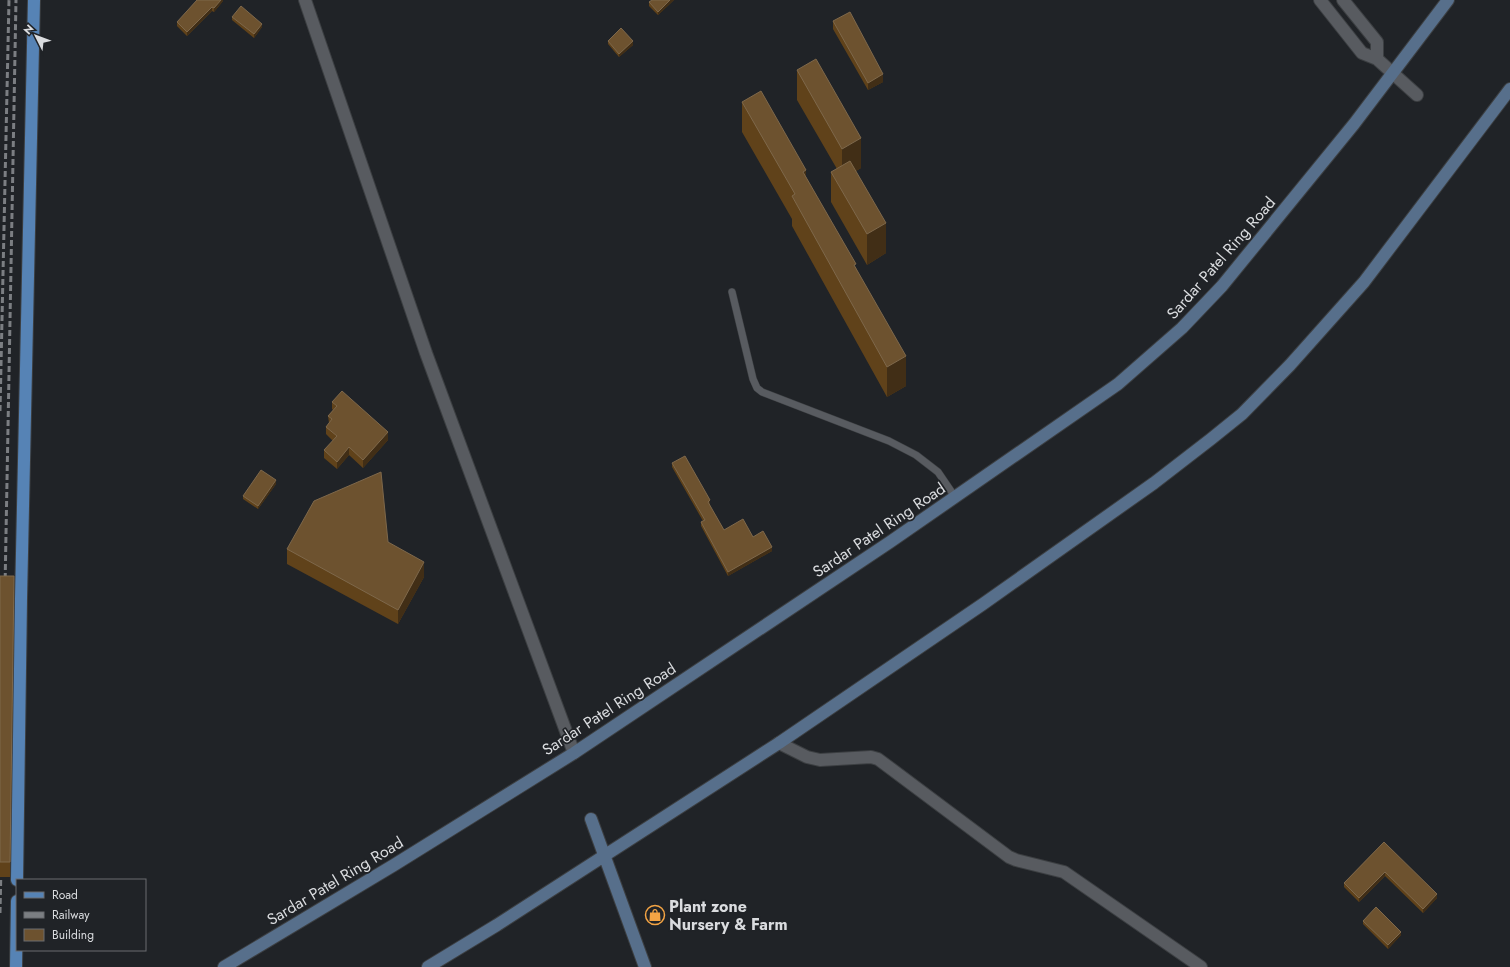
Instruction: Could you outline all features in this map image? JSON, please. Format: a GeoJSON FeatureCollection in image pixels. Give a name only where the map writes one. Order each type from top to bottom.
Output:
{"type":"FeatureCollection","features":[{"type":"Feature","properties":{"kind":"main road"},"geometry":{"type":"LineString","coordinates":[[17,879],[21,599],[34,0]]}},
{"type":"Feature","properties":{"kind":"main road"},"geometry":{"type":"LineString","coordinates":[[16,951],[16,967]]}},
{"type":"Feature","properties":{"kind":"street"},"geometry":{"type":"LineString","coordinates":[[305,0],[426,353],[574,752]]}},
{"type":"Feature","properties":{"kind":"street"},"geometry":{"type":"LineString","coordinates":[[1320,0],[1362,52],[1378,59],[1417,95]]}},
{"type":"Feature","properties":{"kind":"street"},"geometry":{"type":"LineString","coordinates":[[1343,0],[1377,42],[1378,59]]}},
{"type":"Feature","properties":{"kind":"street","name":"Sardar Patel Ring Road"},"geometry":{"type":"LineString","coordinates":[[224,967],[394,865],[574,752],[890,542],[1118,384],[1182,328],[1222,286],[1393,74],[1448,0]]}},
{"type":"Feature","properties":{"kind":"street"},"geometry":{"type":"LineString","coordinates":[[428,967],[498,925],[779,743],[989,599],[1141,492],[1242,414],[1290,365],[1364,282],[1510,89]]}},
{"type":"Feature","properties":{"kind":"street"},"geometry":{"type":"LineString","coordinates":[[779,743],[807,757],[820,760],[871,757],[878,760],[1009,857],[1064,872],[1201,967]]}},
{"type":"Feature","properties":{"kind":"street"},"geometry":{"type":"LineString","coordinates":[[591,819],[646,967]]}},
{"type":"Feature","properties":{"kind":"lane"},"geometry":{"type":"LineString","coordinates":[[732,292],[753,379],[757,388],[762,392],[889,441],[916,455],[938,472],[955,497]]}},
{"type":"Feature","properties":{"kind":"building"},"geometry":{"type":"Polygon","coordinates":[[[197,0],[221,0],[187,32],[177,22],[197,0]]]}},
{"type":"Feature","properties":{"kind":"building"},"geometry":{"type":"Polygon","coordinates":[[[652,0],[670,0],[658,12],[649,2],[652,0]]]}},
{"type":"Feature","properties":{"kind":"building"},"geometry":{"type":"Polygon","coordinates":[[[241,6],[262,24],[254,34],[232,17],[241,6]]]}},
{"type":"Feature","properties":{"kind":"building"},"geometry":{"type":"Polygon","coordinates":[[[850,12],[883,74],[868,83],[833,21],[850,12]]]}},
{"type":"Feature","properties":{"kind":"building"},"geometry":{"type":"Polygon","coordinates":[[[621,28],[633,41],[619,54],[608,41],[621,28]]]}},
{"type":"Feature","properties":{"kind":"building"},"geometry":{"type":"Polygon","coordinates":[[[816,59],[861,138],[842,149],[797,70],[816,59]]]}},
{"type":"Feature","properties":{"kind":"building"},"geometry":{"type":"Polygon","coordinates":[[[761,91],[806,170],[803,172],[856,264],[854,265],[906,356],[887,367],[792,196],[795,194],[742,102],[761,91]]]}},
{"type":"Feature","properties":{"kind":"building"},"geometry":{"type":"Polygon","coordinates":[[[850,161],[886,223],[867,234],[831,172],[850,161]]]}},
{"type":"Feature","properties":{"kind":"building"},"geometry":{"type":"Polygon","coordinates":[[[342,391],[388,432],[363,460],[349,447],[337,462],[324,450],[337,436],[326,427],[332,419],[328,416],[337,406],[332,402],[342,391]]]}},
{"type":"Feature","properties":{"kind":"building"},"geometry":{"type":"Polygon","coordinates":[[[685,456],[710,500],[708,502],[724,530],[743,519],[753,537],[763,531],[772,547],[728,572],[701,522],[705,520],[672,463],[685,456]]]}},
{"type":"Feature","properties":{"kind":"building"},"geometry":{"type":"Polygon","coordinates":[[[261,470],[276,480],[258,506],[243,496],[261,470]]]}},
{"type":"Feature","properties":{"kind":"building"},"geometry":{"type":"Polygon","coordinates":[[[381,472],[388,542],[424,562],[398,610],[287,549],[314,501],[381,472]]]}},
{"type":"Feature","properties":{"kind":"building"},"geometry":{"type":"Polygon","coordinates":[[[0,576],[14,576],[10,862],[0,862],[0,576]]]}},
{"type":"Feature","properties":{"kind":"building"},"geometry":{"type":"Polygon","coordinates":[[[1384,842],[1437,894],[1423,909],[1385,872],[1359,898],[1344,883],[1384,842]]]}},
{"type":"Feature","properties":{"kind":"building"},"geometry":{"type":"Polygon","coordinates":[[[1376,907],[1401,932],[1388,945],[1363,921],[1376,907]]]}},
{"type":"Feature","properties":{"kind":"railway"},"geometry":{"type":"LineString","coordinates":[[0,411],[9,0]]}},
{"type":"Feature","properties":{"kind":"railway"},"geometry":{"type":"LineString","coordinates":[[5,588],[16,0]]}},
{"type":"Feature","properties":{"kind":"railway"},"geometry":{"type":"LineString","coordinates":[[0,913],[1,866]]}},
{"type":"Feature","properties":{"kind":"place","name":"Plant zone Nursery & Farm"},"geometry":{"type":"Point","coordinates":[655,915]}}]}
